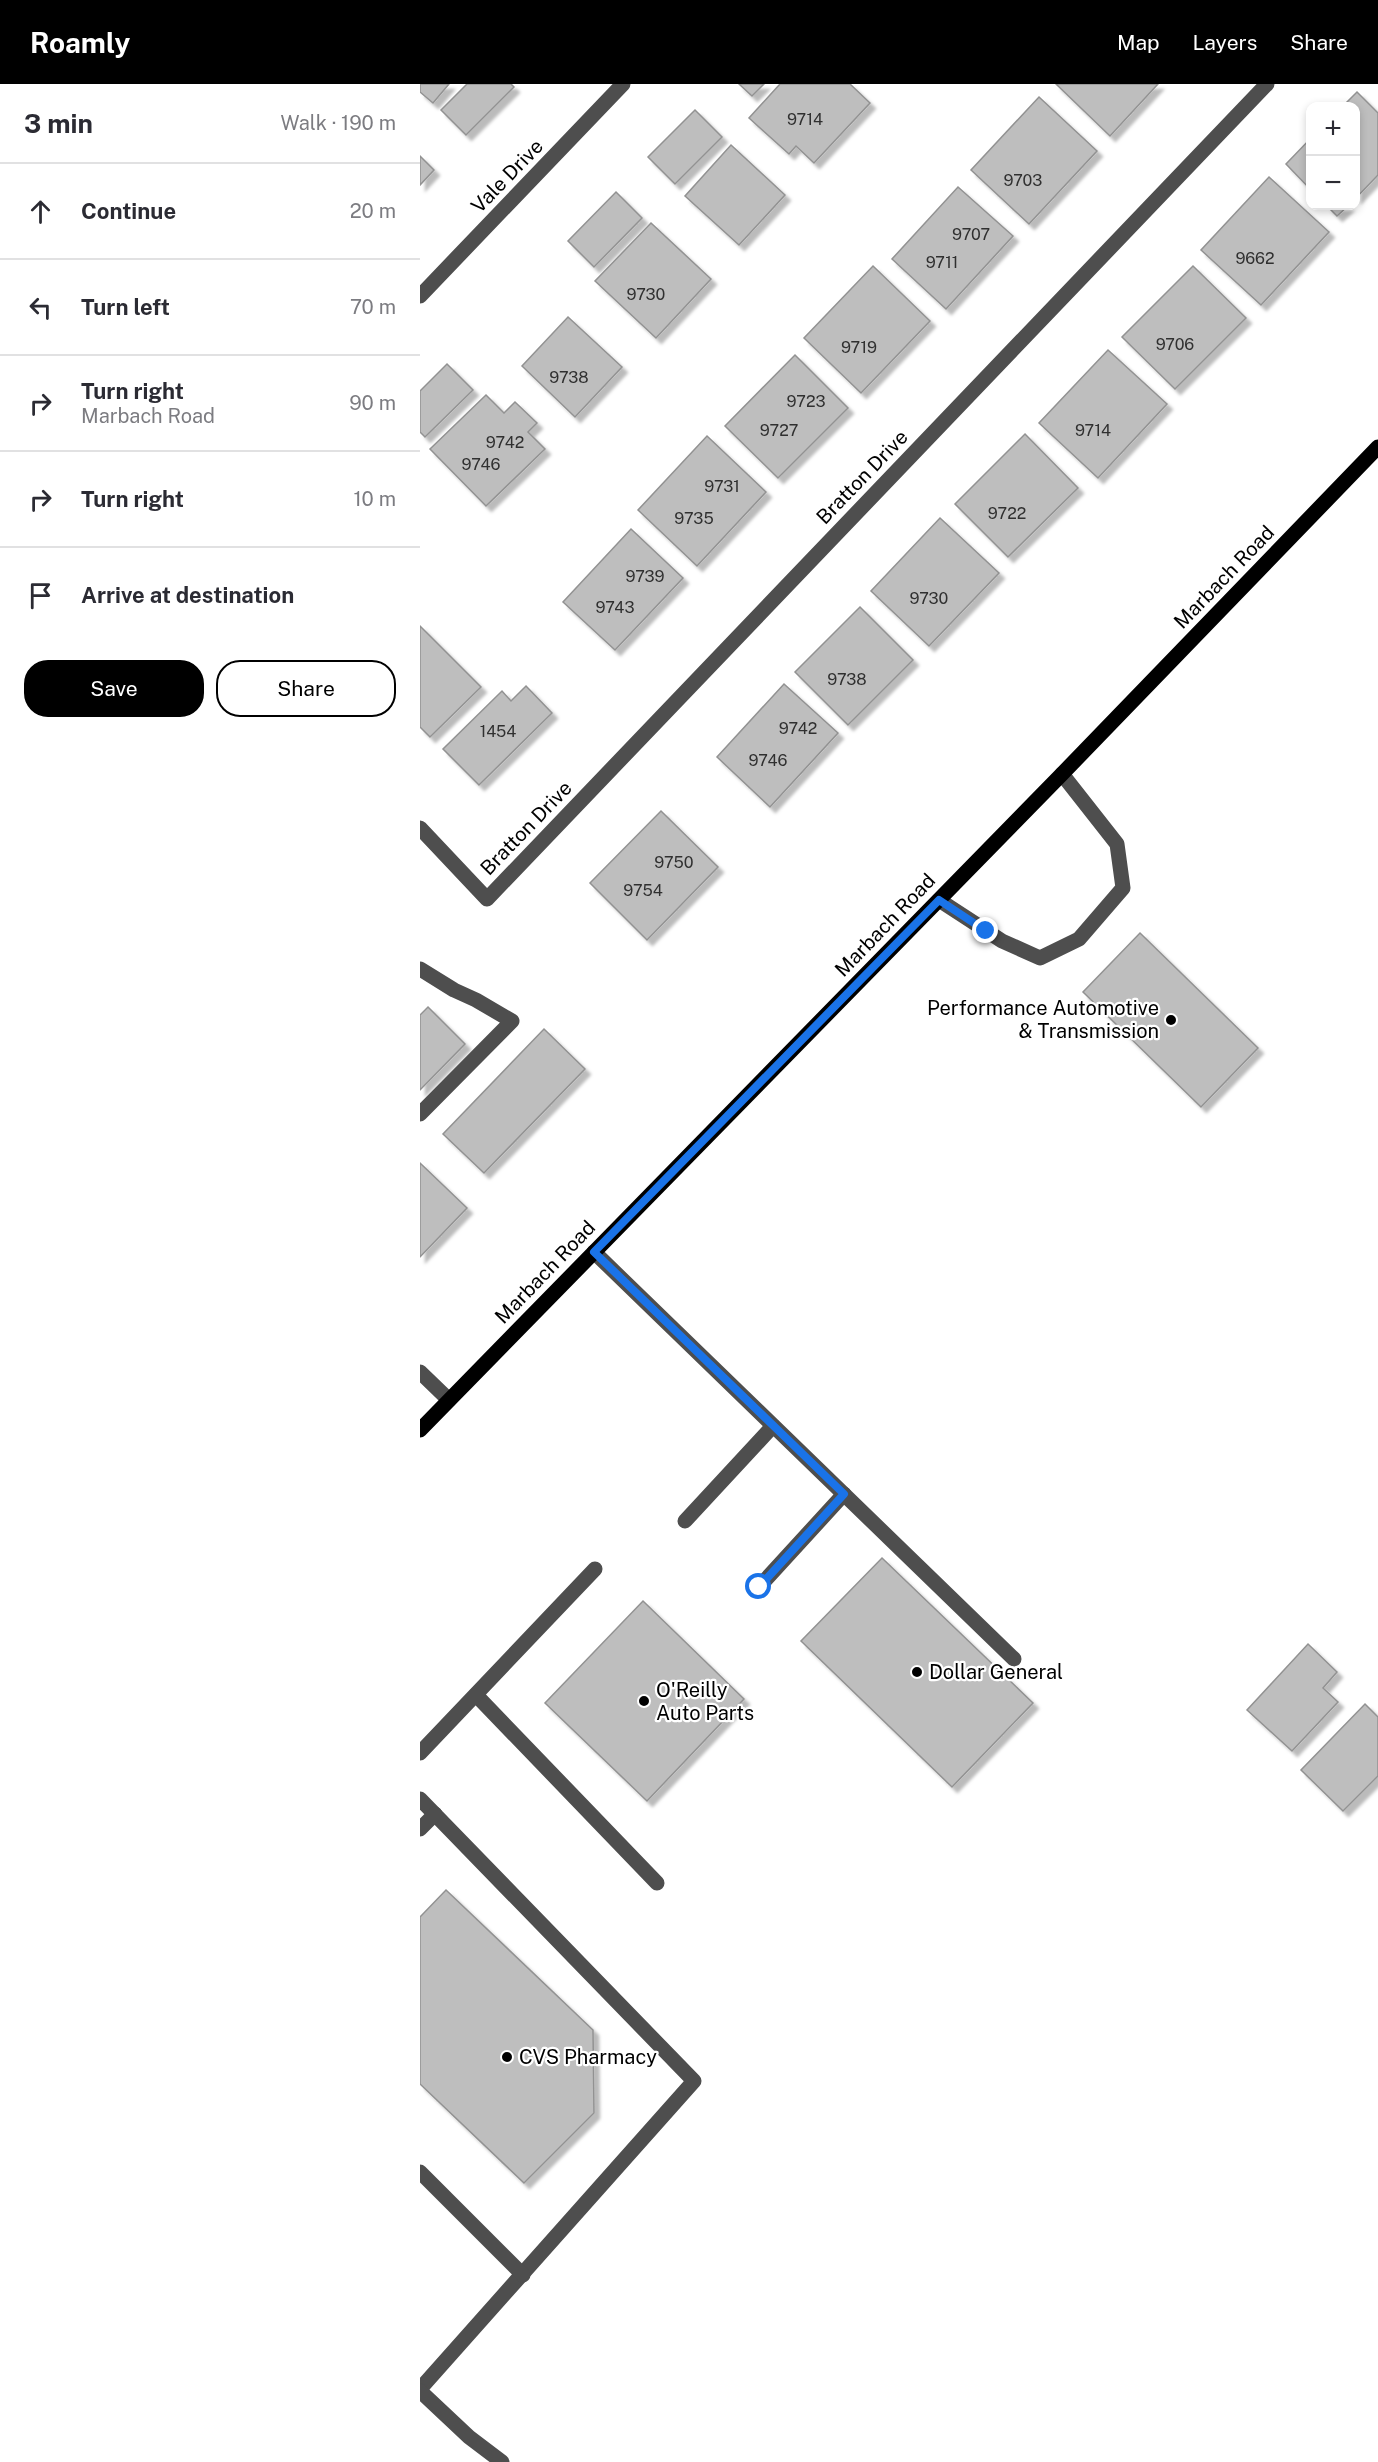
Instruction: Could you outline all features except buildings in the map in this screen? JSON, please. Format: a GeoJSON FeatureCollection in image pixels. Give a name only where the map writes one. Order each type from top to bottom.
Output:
{"type":"FeatureCollection","features":[{"type":"Feature","properties":{"kind":"main road","name":"Marbach Road"},"geometry":{"type":"LineString","coordinates":[[420,1430],[1062,774],[1378,447]]}},
{"type":"Feature","properties":{"kind":"street","name":"Vale Drive"},"geometry":{"type":"LineString","coordinates":[[420,296],[623,84]]}},
{"type":"Feature","properties":{"kind":"street","name":"Bratton Drive"},"geometry":{"type":"LineString","coordinates":[[420,828],[487,899],[1267,84]]}},
{"type":"Feature","properties":{"kind":"street"},"geometry":{"type":"LineString","coordinates":[[939,900],[1002,941],[1040,958],[1079,939],[1123,888],[1117,844],[1062,774]]}},
{"type":"Feature","properties":{"kind":"street"},"geometry":{"type":"LineString","coordinates":[[420,969],[454,990],[512,1020],[420,1114]]}},
{"type":"Feature","properties":{"kind":"street"},"geometry":{"type":"LineString","coordinates":[[594,1252],[1014,1659]]}},
{"type":"Feature","properties":{"kind":"street"},"geometry":{"type":"LineString","coordinates":[[420,1372],[449,1400]]}},
{"type":"Feature","properties":{"kind":"street"},"geometry":{"type":"LineString","coordinates":[[685,1521],[773,1426]]}},
{"type":"Feature","properties":{"kind":"street"},"geometry":{"type":"LineString","coordinates":[[759,1587],[844,1494]]}},
{"type":"Feature","properties":{"kind":"street"},"geometry":{"type":"LineString","coordinates":[[420,1753],[595,1569]]}},
{"type":"Feature","properties":{"kind":"street"},"geometry":{"type":"LineString","coordinates":[[476,1695],[657,1883]]}},
{"type":"Feature","properties":{"kind":"street"},"geometry":{"type":"LineString","coordinates":[[420,1799],[694,2081],[420,2390],[470,2437],[502,2462]]}},
{"type":"Feature","properties":{"kind":"street"},"geometry":{"type":"LineString","coordinates":[[420,1829],[435,1814]]}},
{"type":"Feature","properties":{"kind":"street"},"geometry":{"type":"LineString","coordinates":[[420,2172],[522,2275]]}},
{"type":"Feature","properties":{"kind":"place","name":"Performance Automotive & Transmission"},"geometry":{"type":"Point","coordinates":[1171,1020]}},
{"type":"Feature","properties":{"kind":"place","name":"Dollar General"},"geometry":{"type":"Point","coordinates":[917,1672]}},
{"type":"Feature","properties":{"kind":"place","name":"O'Reilly Auto Parts"},"geometry":{"type":"Point","coordinates":[644,1701]}},
{"type":"Feature","properties":{"kind":"place","name":"CVS Pharmacy"},"geometry":{"type":"Point","coordinates":[507,2057]}},
{"type":"Feature","properties":{"kind":"route"},"geometry":{"type":"LineString","coordinates":[[759,1587],[844,1494],[594,1252],[939,900],[986,931]]}}]}
